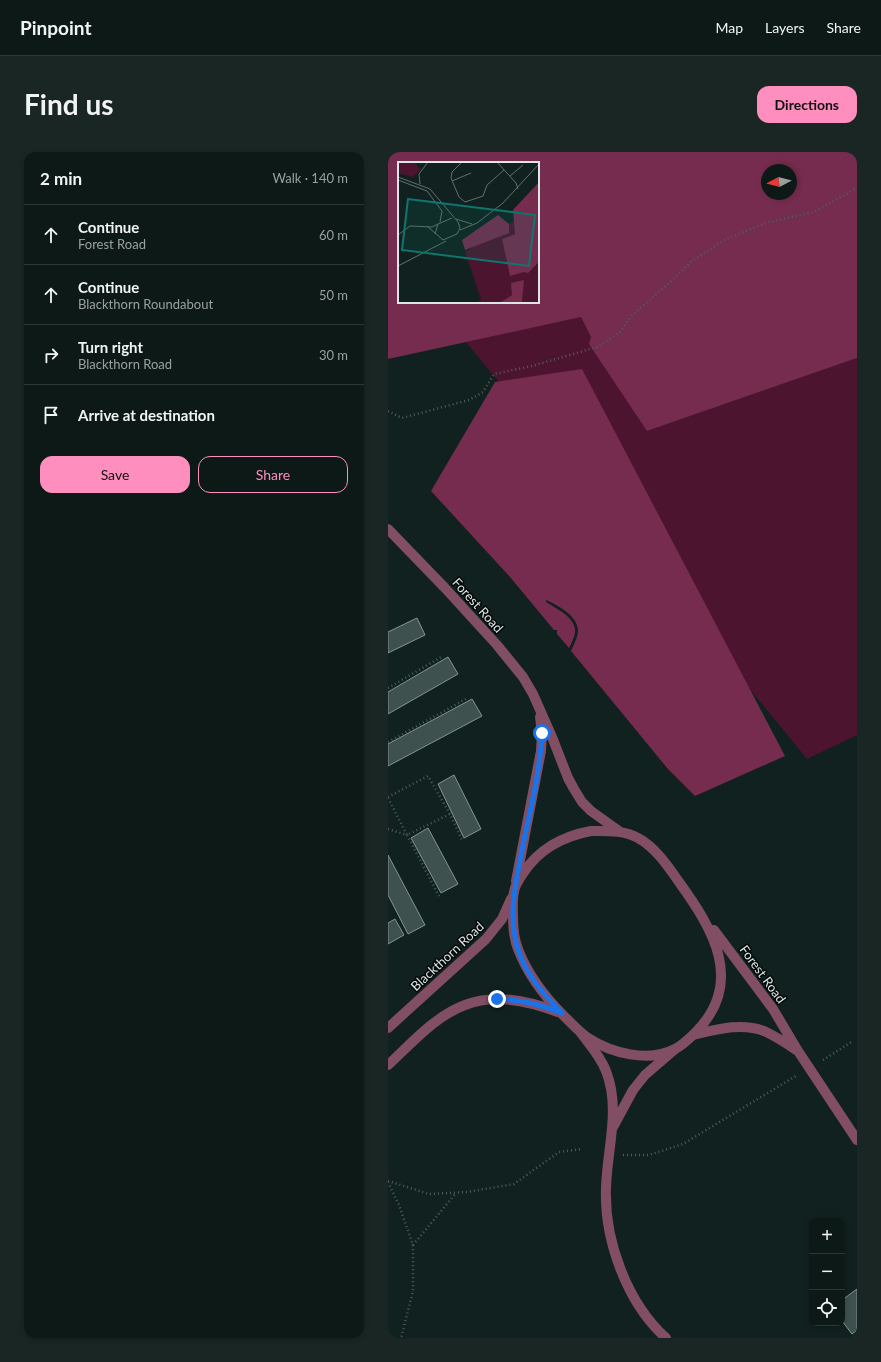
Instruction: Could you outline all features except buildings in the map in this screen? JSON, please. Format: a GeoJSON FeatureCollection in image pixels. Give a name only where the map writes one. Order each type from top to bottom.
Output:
{"type":"FeatureCollection","features":[{"type":"Feature","properties":{"kind":"street","name":"Forest Road"},"geometry":{"type":"LineString","coordinates":[[388,529],[497,645],[526,681],[552,737],[568,778],[582,802],[601,819],[622,833]]}},
{"type":"Feature","properties":{"kind":"street","name":"Forest Road"},"geometry":{"type":"LineString","coordinates":[[514,894],[541,751],[542,733],[538,707]]}},
{"type":"Feature","properties":{"kind":"street"},"geometry":{"type":"LineString","coordinates":[[612,1129],[632,1090],[645,1075],[693,1035],[710,1015],[718,998],[721,968],[719,955],[703,916],[672,872],[651,847],[637,837],[607,831],[591,831],[577,833],[563,838],[538,855],[528,866],[517,882],[514,894],[513,923],[517,948],[527,969],[540,990],[578,1030],[600,1059],[606,1071],[612,1098],[612,1129],[606,1188],[608,1219],[612,1243],[627,1285],[638,1305],[666,1338]]}},
{"type":"Feature","properties":{"kind":"street","name":"Blackthorn Road"},"geometry":{"type":"LineString","coordinates":[[388,1028],[486,940],[502,919],[514,894]]}},
{"type":"Feature","properties":{"kind":"street","name":"Forest Road"},"geometry":{"type":"LineString","coordinates":[[703,916],[773,1009],[798,1051],[857,1140]]}},
{"type":"Feature","properties":{"kind":"street"},"geometry":{"type":"LineString","coordinates":[[388,1065],[437,1021],[465,1004],[481,1001],[515,1000],[538,1004],[562,1013]]}},
{"type":"Feature","properties":{"kind":"street","name":"Forest Road"},"geometry":{"type":"LineString","coordinates":[[693,1035],[722,1029],[751,1029],[762,1031],[775,1037],[798,1051]]}},
{"type":"Feature","properties":{"kind":"street"},"geometry":{"type":"LineString","coordinates":[[578,1030],[598,1044],[622,1053],[650,1055],[663,1054],[675,1050]]}},
{"type":"Feature","properties":{"kind":"path"},"geometry":{"type":"LineString","coordinates":[[388,411],[402,418],[469,400],[483,392],[494,374],[532,366],[597,347],[620,332],[631,316],[691,262],[726,239],[769,222],[814,212],[857,188]]}},
{"type":"Feature","properties":{"kind":"path"},"geometry":{"type":"LineString","coordinates":[[388,688],[443,656]]}},
{"type":"Feature","properties":{"kind":"path"},"geometry":{"type":"LineString","coordinates":[[388,742],[466,699]]}},
{"type":"Feature","properties":{"kind":"path"},"geometry":{"type":"LineString","coordinates":[[439,896],[388,797],[428,776],[450,814],[463,842]]}},
{"type":"Feature","properties":{"kind":"path"},"geometry":{"type":"LineString","coordinates":[[388,829],[407,836],[450,814]]}},
{"type":"Feature","properties":{"kind":"path"},"geometry":{"type":"LineString","coordinates":[[823,1060],[853,1040]]}},
{"type":"Feature","properties":{"kind":"path"},"geometry":{"type":"LineString","coordinates":[[623,1155],[649,1155],[683,1144],[796,1076]]}},
{"type":"Feature","properties":{"kind":"path"},"geometry":{"type":"LineString","coordinates":[[388,1181],[429,1194],[457,1192],[514,1184],[559,1152],[582,1149]]}},
{"type":"Feature","properties":{"kind":"path"},"geometry":{"type":"LineString","coordinates":[[388,1181],[399,1205],[413,1245],[413,1291],[401,1338]]}},
{"type":"Feature","properties":{"kind":"path"},"geometry":{"type":"LineString","coordinates":[[413,1245],[457,1192]]}},
{"type":"Feature","properties":{"kind":"shaded area"},"geometry":{"type":"Polygon","coordinates":[[[388,152],[857,152],[857,358],[647,431],[589,344],[591,337],[581,317],[388,359],[388,152]]]}},
{"type":"Feature","properties":{"kind":"shaded area"},"geometry":{"type":"Polygon","coordinates":[[[581,317],[591,337],[647,431],[857,358],[857,735],[807,759],[466,342],[581,317]]]}},
{"type":"Feature","properties":{"kind":"shaded area"},"geometry":{"type":"Polygon","coordinates":[[[582,369],[785,756],[695,796],[668,769],[571,651],[577,638],[578,630],[577,625],[570,615],[566,611],[546,600],[546,602],[570,618],[573,623],[575,633],[569,648],[557,634],[557,630],[554,630],[510,577],[431,491],[495,382],[582,369]]]}},
{"type":"Feature","properties":{"kind":"route"},"geometry":{"type":"LineString","coordinates":[[497,999],[538,1004],[562,1013],[547,999],[527,969],[517,948],[513,923],[514,892],[537,776],[542,733]]}}]}
